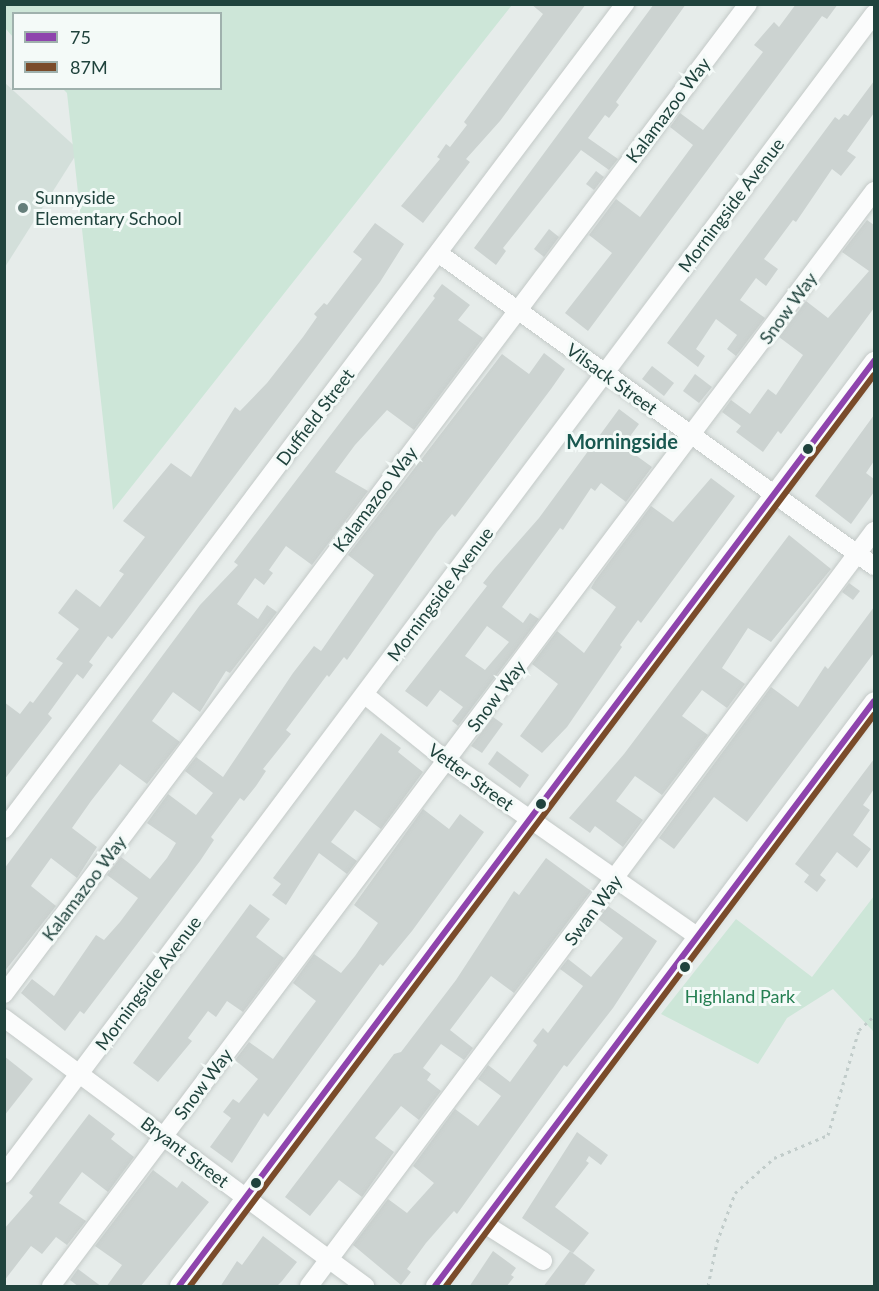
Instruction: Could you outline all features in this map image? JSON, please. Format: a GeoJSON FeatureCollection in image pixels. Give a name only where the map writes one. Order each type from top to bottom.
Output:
{"type":"FeatureCollection","features":[{"type":"Feature","properties":{"kind":"street","name":"Duffield Street"},"geometry":{"type":"LineString","coordinates":[[4,829],[625,4]]}},
{"type":"Feature","properties":{"kind":"street","name":"Kalamazoo Way"},"geometry":{"type":"LineString","coordinates":[[4,994],[748,4]]}},
{"type":"Feature","properties":{"kind":"street","name":"Morningside Avenue"},"geometry":{"type":"LineString","coordinates":[[4,1174],[874,14]]}},
{"type":"Feature","properties":{"kind":"street","name":"Snow Way"},"geometry":{"type":"LineString","coordinates":[[51,1287],[692,438],[874,191]]}},
{"type":"Feature","properties":{"kind":"street","name":"Vilsack Street"},"geometry":{"type":"LineString","coordinates":[[438,253],[692,438],[874,566]]}},
{"type":"Feature","properties":{"kind":"street"},"geometry":{"type":"LineString","coordinates":[[179,1287],[874,361]]}},
{"type":"Feature","properties":{"kind":"street","name":"Swan Way"},"geometry":{"type":"LineString","coordinates":[[309,1287],[874,531]]}},
{"type":"Feature","properties":{"kind":"street","name":"Vetter Street"},"geometry":{"type":"LineString","coordinates":[[365,695],[447,761],[531,819],[614,881],[698,937]]}},
{"type":"Feature","properties":{"kind":"street"},"geometry":{"type":"LineString","coordinates":[[435,1287],[874,701]]}},
{"type":"Feature","properties":{"kind":"street","name":"Bryant Street"},"geometry":{"type":"LineString","coordinates":[[4,1018],[365,1287]]}},
{"type":"Feature","properties":{"kind":"street"},"geometry":{"type":"LineString","coordinates":[[483,1223],[543,1262]]}},
{"type":"Feature","properties":{"kind":"path"},"geometry":{"type":"LineString","coordinates":[[708,1287],[717,1242],[735,1193],[774,1158],[828,1135],[859,1030],[874,1016]]}},
{"type":"Feature","properties":{"kind":"shaded area","name":"Sunnyside Elementary School"},"geometry":{"type":"Polygon","coordinates":[[[5,83],[79,150],[5,267],[5,83]]]}},
{"type":"Feature","properties":{"kind":"green space"},"geometry":{"type":"Polygon","coordinates":[[[5,4],[512,5],[113,510],[67,93],[64,90],[222,90],[222,12],[12,12],[12,36],[5,28],[5,4]]]}},
{"type":"Feature","properties":{"kind":"green space","name":"Highland Park"},"geometry":{"type":"Polygon","coordinates":[[[874,896],[874,1032],[833,989],[787,1018],[758,1064],[661,1014],[736,919],[812,977],[874,896]]]}},
{"type":"Feature","properties":{"kind":"building"},"geometry":{"type":"Polygon","coordinates":[[[531,4],[586,4],[500,121],[466,159],[470,162],[423,223],[401,206],[440,159],[437,157],[446,144],[450,147],[467,125],[464,122],[543,14],[531,4]]]}},
{"type":"Feature","properties":{"kind":"building"},"geometry":{"type":"Polygon","coordinates":[[[654,4],[686,4],[616,102],[619,105],[609,118],[605,115],[588,138],[618,159],[609,170],[581,150],[503,248],[506,251],[496,265],[474,248],[654,4]]]}},
{"type":"Feature","properties":{"kind":"building"},"geometry":{"type":"Polygon","coordinates":[[[796,4],[838,4],[827,19],[822,16],[588,331],[565,313],[612,253],[589,235],[616,199],[640,217],[693,145],[670,127],[680,113],[703,130],[763,52],[754,45],[774,22],[779,27],[796,4]]]}},
{"type":"Feature","properties":{"kind":"building"},"geometry":{"type":"Polygon","coordinates":[[[874,81],[874,113],[847,151],[856,157],[841,176],[832,169],[796,222],[793,220],[764,259],[778,269],[766,286],[756,278],[740,300],[765,318],[736,356],[727,349],[737,335],[716,319],[696,349],[705,356],[698,367],[667,343],[835,117],[839,120],[844,114],[848,116],[874,81]]]}},
{"type":"Feature","properties":{"kind":"building"},"geometry":{"type":"Polygon","coordinates":[[[596,171],[604,177],[594,190],[586,184],[596,171]]]}},
{"type":"Feature","properties":{"kind":"building"},"geometry":{"type":"Polygon","coordinates":[[[867,220],[874,225],[874,308],[781,434],[778,431],[763,452],[736,432],[741,426],[722,412],[731,400],[750,414],[768,389],[776,395],[803,355],[779,337],[806,301],[828,318],[869,271],[842,252],[867,220]]]}},
{"type":"Feature","properties":{"kind":"building"},"geometry":{"type":"Polygon","coordinates":[[[375,223],[404,244],[380,282],[126,621],[112,639],[108,636],[89,662],[93,665],[83,679],[77,674],[48,714],[52,718],[4,780],[4,702],[20,714],[30,701],[33,703],[63,663],[56,659],[79,629],[58,613],[76,589],[100,607],[124,574],[119,571],[145,537],[123,521],[171,463],[191,477],[235,407],[240,411],[267,383],[317,317],[314,314],[324,303],[327,305],[362,259],[353,252],[375,223]]]}},
{"type":"Feature","properties":{"kind":"building"},"geometry":{"type":"Polygon","coordinates":[[[549,229],[559,237],[544,257],[534,249],[549,229]]]}},
{"type":"Feature","properties":{"kind":"building"},"geometry":{"type":"Polygon","coordinates":[[[442,284],[470,305],[458,320],[483,338],[414,430],[387,410],[355,445],[335,472],[368,491],[312,565],[286,546],[269,570],[273,573],[264,585],[255,578],[237,604],[258,619],[267,605],[277,612],[230,673],[226,671],[200,712],[173,692],[152,721],[180,742],[147,784],[120,764],[91,801],[72,828],[97,847],[77,878],[51,858],[31,886],[56,906],[4,972],[4,869],[200,605],[238,565],[234,562],[435,298],[433,296],[442,284]]]}},
{"type":"Feature","properties":{"kind":"building"},"geometry":{"type":"Polygon","coordinates":[[[544,353],[565,369],[551,389],[455,517],[452,514],[437,532],[347,660],[344,657],[329,677],[327,675],[286,730],[291,734],[263,769],[266,771],[256,786],[244,801],[240,798],[211,837],[214,840],[200,861],[84,1014],[80,1011],[65,1031],[21,993],[32,979],[54,996],[96,935],[104,940],[120,922],[138,898],[107,875],[121,857],[150,879],[167,858],[176,843],[147,823],[168,794],[196,815],[213,793],[185,771],[196,757],[223,777],[293,673],[314,646],[321,651],[374,575],[348,555],[502,354],[529,374],[544,353]]]}},
{"type":"Feature","properties":{"kind":"building"},"geometry":{"type":"Polygon","coordinates":[[[652,366],[674,383],[664,396],[642,379],[652,366]]]}},
{"type":"Feature","properties":{"kind":"building"},"geometry":{"type":"Polygon","coordinates":[[[695,374],[712,387],[699,403],[683,391],[695,374]]]}},
{"type":"Feature","properties":{"kind":"building"},"geometry":{"type":"Polygon","coordinates":[[[619,409],[639,424],[623,446],[652,467],[626,502],[601,483],[595,491],[591,488],[563,530],[560,528],[502,607],[523,623],[530,613],[539,619],[458,726],[452,721],[463,707],[440,690],[427,707],[405,691],[487,586],[483,583],[539,518],[619,409]],[[487,626],[465,656],[485,670],[509,642],[487,626]]]}},
{"type":"Feature","properties":{"kind":"building"},"geometry":{"type":"Polygon","coordinates":[[[874,415],[874,461],[866,473],[874,479],[874,492],[851,524],[815,496],[874,415]]]}},
{"type":"Feature","properties":{"kind":"building"},"geometry":{"type":"Polygon","coordinates":[[[711,478],[735,496],[641,623],[638,620],[567,727],[542,753],[520,736],[558,684],[532,664],[557,631],[584,653],[616,607],[591,588],[595,581],[651,506],[673,522],[711,478]]]}},
{"type":"Feature","properties":{"kind":"building"},"geometry":{"type":"Polygon","coordinates":[[[789,535],[831,569],[771,642],[748,628],[722,668],[745,684],[727,708],[702,690],[682,716],[708,735],[662,795],[635,776],[616,801],[643,820],[623,847],[595,826],[590,833],[569,818],[624,754],[789,535]]]}},
{"type":"Feature","properties":{"kind":"building"},"geometry":{"type":"Polygon","coordinates":[[[849,583],[860,591],[853,600],[842,592],[849,583]]]}},
{"type":"Feature","properties":{"kind":"building"},"geometry":{"type":"Polygon","coordinates":[[[874,607],[874,653],[747,822],[714,797],[674,849],[659,838],[771,687],[798,707],[825,666],[828,669],[874,607]]]}},
{"type":"Feature","properties":{"kind":"building"},"geometry":{"type":"Polygon","coordinates":[[[493,717],[503,724],[482,753],[471,746],[493,717]]]}},
{"type":"Feature","properties":{"kind":"building"},"geometry":{"type":"Polygon","coordinates":[[[381,733],[401,748],[398,752],[423,772],[381,829],[355,810],[331,842],[357,861],[347,874],[319,853],[286,905],[272,895],[281,884],[273,878],[381,733]]]}},
{"type":"Feature","properties":{"kind":"building"},"geometry":{"type":"Polygon","coordinates":[[[497,751],[529,775],[520,788],[488,764],[497,751]]]}},
{"type":"Feature","properties":{"kind":"building"},"geometry":{"type":"Polygon","coordinates":[[[874,759],[874,789],[863,805],[870,810],[853,835],[871,849],[857,868],[837,852],[820,875],[826,880],[817,892],[804,882],[809,875],[795,864],[874,759]]]}},
{"type":"Feature","properties":{"kind":"building"},"geometry":{"type":"Polygon","coordinates":[[[423,809],[449,829],[460,814],[484,832],[412,931],[383,966],[380,964],[268,1117],[264,1113],[232,1163],[210,1147],[231,1118],[223,1112],[233,1099],[239,1103],[258,1079],[235,1060],[249,1042],[273,1059],[316,1001],[293,983],[314,954],[341,973],[355,956],[378,923],[354,905],[423,809]]]}},
{"type":"Feature","properties":{"kind":"building"},"geometry":{"type":"Polygon","coordinates":[[[546,858],[591,891],[514,993],[491,976],[450,1030],[473,1048],[464,1060],[441,1044],[423,1068],[431,1074],[427,1080],[441,1091],[419,1120],[401,1106],[375,1138],[394,1152],[362,1197],[339,1180],[310,1216],[285,1197],[394,1054],[401,1052],[456,980],[514,891],[519,895],[546,858]]]}},
{"type":"Feature","properties":{"kind":"building"},"geometry":{"type":"Polygon","coordinates":[[[250,904],[270,919],[256,937],[284,958],[243,1012],[227,1001],[216,1017],[208,1011],[188,1038],[192,1041],[158,1082],[133,1063],[250,904]]]}},
{"type":"Feature","properties":{"kind":"building"},"geometry":{"type":"Polygon","coordinates":[[[608,906],[657,941],[613,1008],[567,1067],[564,1065],[457,1214],[454,1211],[426,1243],[407,1269],[411,1272],[401,1285],[353,1245],[388,1199],[407,1213],[434,1183],[413,1166],[455,1109],[478,1126],[501,1096],[478,1079],[488,1065],[510,1082],[537,1045],[533,1041],[543,1028],[548,1033],[583,986],[560,969],[568,959],[591,977],[623,938],[598,919],[608,906]]]}},
{"type":"Feature","properties":{"kind":"building"},"geometry":{"type":"Polygon","coordinates":[[[4,1056],[33,1079],[4,1116],[4,1056]]]}},
{"type":"Feature","properties":{"kind":"building"},"geometry":{"type":"Polygon","coordinates":[[[89,1114],[115,1134],[111,1139],[134,1157],[108,1192],[82,1172],[59,1203],[86,1221],[67,1245],[56,1237],[42,1254],[31,1246],[4,1281],[4,1229],[33,1196],[29,1193],[89,1114]]]}},
{"type":"Feature","properties":{"kind":"building"},"geometry":{"type":"Polygon","coordinates":[[[577,1132],[608,1155],[601,1165],[589,1156],[586,1161],[589,1163],[555,1207],[589,1233],[573,1253],[522,1218],[577,1132]]]}},
{"type":"Feature","properties":{"kind":"building"},"geometry":{"type":"Polygon","coordinates":[[[153,1170],[177,1188],[182,1181],[209,1202],[140,1287],[106,1287],[122,1265],[95,1246],[153,1170]]]}},
{"type":"Feature","properties":{"kind":"building"},"geometry":{"type":"Polygon","coordinates":[[[263,1236],[297,1262],[282,1281],[276,1287],[220,1287],[237,1261],[242,1265],[263,1236]]]}},
{"type":"Feature","properties":{"kind":"building"},"geometry":{"type":"Polygon","coordinates":[[[493,1251],[516,1268],[511,1275],[514,1277],[506,1287],[469,1287],[493,1251]]]}},
{"type":"Feature","properties":{"kind":"building"},"geometry":{"type":"Polygon","coordinates":[[[570,1251],[595,1270],[583,1287],[543,1287],[570,1251]]]}},
{"type":"Feature","properties":{"kind":"building"},"geometry":{"type":"Polygon","coordinates":[[[78,1269],[102,1287],[79,1287],[70,1280],[78,1269]]]}},
{"type":"Feature","properties":{"kind":"transit line","name":"75"},"geometry":{"type":"LineString","coordinates":[[179,1286],[874,361]]}},
{"type":"Feature","properties":{"kind":"transit line","name":"87M"},"geometry":{"type":"LineString","coordinates":[[190,1286],[874,375]]}},
{"type":"Feature","properties":{"kind":"transit line","name":"75"},"geometry":{"type":"LineString","coordinates":[[435,1286],[874,701]]}},
{"type":"Feature","properties":{"kind":"transit line","name":"87M"},"geometry":{"type":"LineString","coordinates":[[446,1286],[874,715]]}},
{"type":"Feature","properties":{"kind":"place","name":"Sunnyside Elementary School"},"geometry":{"type":"Point","coordinates":[23,208]}},
{"type":"Feature","properties":{"kind":"district","name":"Morningside"},"geometry":{"type":"Point","coordinates":[622,441]}}]}
